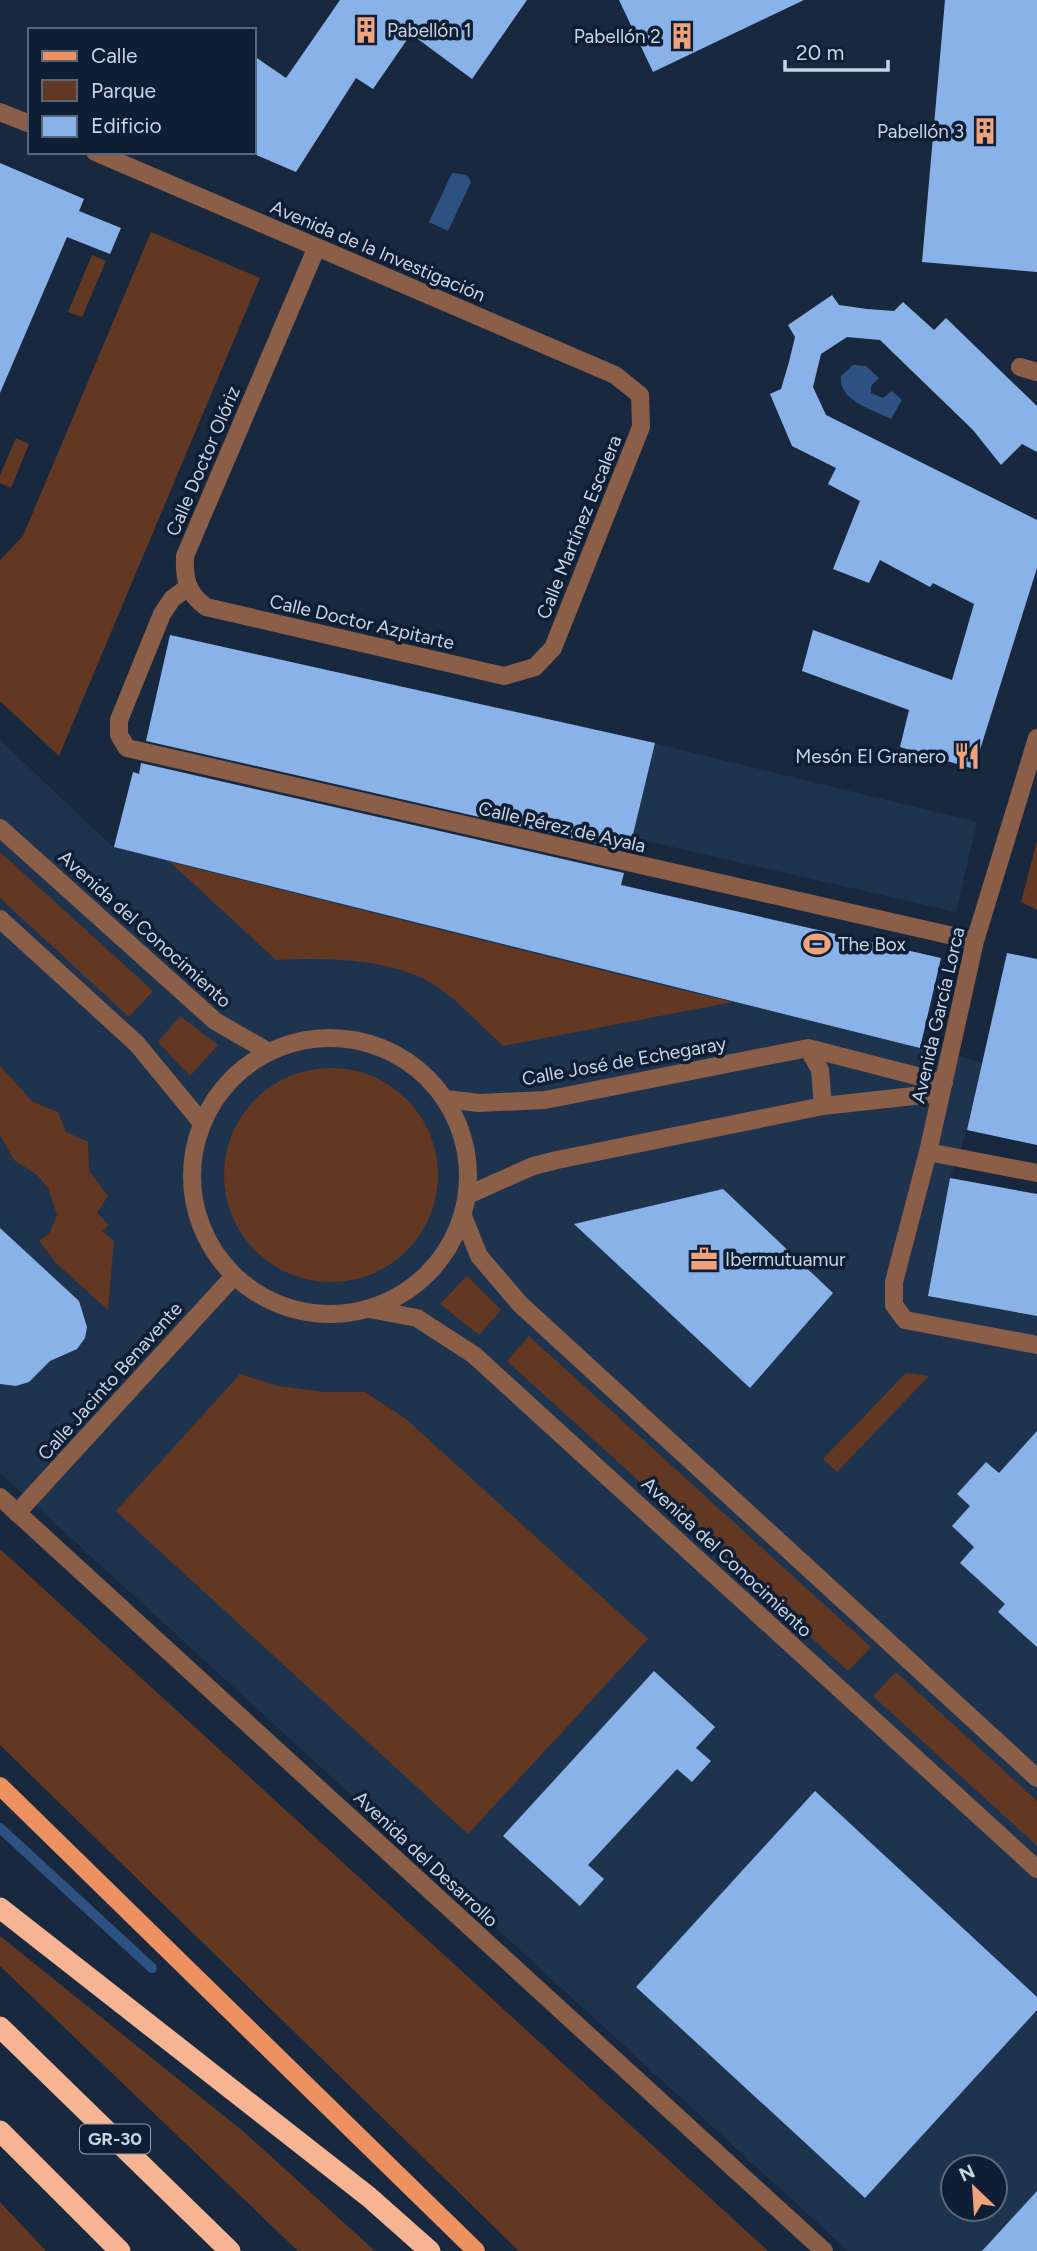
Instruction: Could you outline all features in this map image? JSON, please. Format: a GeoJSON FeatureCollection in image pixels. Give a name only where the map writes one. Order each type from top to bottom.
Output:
{"type":"FeatureCollection","features":[{"type":"Feature","properties":{"kind":"highway"},"geometry":{"type":"LineString","coordinates":[[0,1909],[369,2197],[430,2251]]}},
{"type":"Feature","properties":{"kind":"highway","name":"GR-30"},"geometry":{"type":"LineString","coordinates":[[0,2027],[230,2251]]}},
{"type":"Feature","properties":{"kind":"highway"},"geometry":{"type":"LineString","coordinates":[[0,2131],[120,2251]]}},
{"type":"Feature","properties":{"kind":"main road"},"geometry":{"type":"LineString","coordinates":[[0,1786],[476,2251]]}},
{"type":"Feature","properties":{"kind":"street"},"geometry":{"type":"LineString","coordinates":[[0,111],[28,123]]}},
{"type":"Feature","properties":{"kind":"street","name":"Avenida de la Investigación"},"geometry":{"type":"LineString","coordinates":[[101,154],[316,249],[615,375],[640,395]]}},
{"type":"Feature","properties":{"kind":"street","name":"Calle Doctor Olóriz"},"geometry":{"type":"LineString","coordinates":[[188,587],[184,573],[186,556],[316,249]]}},
{"type":"Feature","properties":{"kind":"street","name":"Calle Martínez Escalera"},"geometry":{"type":"LineString","coordinates":[[536,667],[553,648],[641,427],[640,395]]}},
{"type":"Feature","properties":{"kind":"street","name":"Calle Doctor Azpitarte"},"geometry":{"type":"LineString","coordinates":[[188,587],[194,598],[206,607],[504,676],[536,667]]}},
{"type":"Feature","properties":{"kind":"street","name":"Calle Pérez de Ayala"},"geometry":{"type":"LineString","coordinates":[[188,587],[172,599],[162,614],[119,720],[119,735],[127,748],[141,754],[975,941]]}},
{"type":"Feature","properties":{"kind":"street","name":"Avenida García Lorca"},"geometry":{"type":"LineString","coordinates":[[1037,738],[975,941],[928,1152],[894,1282],[894,1305],[905,1320],[1037,1345]]}},
{"type":"Feature","properties":{"kind":"street","name":"Avenida del Conocimiento"},"geometry":{"type":"LineString","coordinates":[[0,828],[215,1021],[269,1052]]}},
{"type":"Feature","properties":{"kind":"street"},"geometry":{"type":"LineString","coordinates":[[0,919],[137,1044],[202,1123]]}},
{"type":"Feature","properties":{"kind":"street"},"geometry":{"type":"LineString","coordinates":[[316,1038],[367,1042],[409,1061],[446,1098],[466,1143],[468,1195],[463,1216],[450,1246],[414,1287],[369,1309],[329,1315],[271,1302],[233,1276],[212,1249],[195,1208],[192,1163],[202,1123],[229,1081],[269,1052],[316,1038]]}},
{"type":"Feature","properties":{"kind":"street"},"geometry":{"type":"LineString","coordinates":[[808,1048],[820,1070],[823,1106]]}},
{"type":"Feature","properties":{"kind":"street","name":"Calle José de Echegaray"},"geometry":{"type":"LineString","coordinates":[[446,1098],[479,1103],[545,1100],[808,1048],[943,1088]]}},
{"type":"Feature","properties":{"kind":"street"},"geometry":{"type":"LineString","coordinates":[[468,1195],[545,1163],[823,1106],[943,1088]]}},
{"type":"Feature","properties":{"kind":"street"},"geometry":{"type":"LineString","coordinates":[[928,1152],[1037,1174]]}},
{"type":"Feature","properties":{"kind":"street"},"geometry":{"type":"LineString","coordinates":[[463,1216],[479,1256],[520,1304],[1037,1778]]}},
{"type":"Feature","properties":{"kind":"street","name":"Calle Jacinto Benavente"},"geometry":{"type":"LineString","coordinates":[[17,1513],[233,1276]]}},
{"type":"Feature","properties":{"kind":"street","name":"Avenida del Conocimiento"},"geometry":{"type":"LineString","coordinates":[[369,1309],[417,1318],[474,1355],[1037,1869]]}},
{"type":"Feature","properties":{"kind":"street","name":"Avenida del Desarrollo"},"geometry":{"type":"LineString","coordinates":[[0,1497],[824,2251]]}},
{"type":"Feature","properties":{"kind":"shaded area"},"geometry":{"type":"Polygon","coordinates":[[[452,173],[467,175],[471,182],[448,231],[429,222],[452,173]]]}},
{"type":"Feature","properties":{"kind":"shaded area"},"geometry":{"type":"Polygon","coordinates":[[[853,365],[866,366],[879,378],[871,386],[871,393],[883,398],[892,391],[902,400],[891,419],[858,403],[845,392],[841,376],[853,365]]]}},
{"type":"Feature","properties":{"kind":"shaded area"},"geometry":{"type":"Polygon","coordinates":[[[170,635],[574,724],[977,822],[956,912],[149,727],[170,635]]]}},
{"type":"Feature","properties":{"kind":"shaded area"},"geometry":{"type":"Polygon","coordinates":[[[0,740],[113,847],[133,772],[941,958],[920,1048],[982,1062],[967,1130],[950,1178],[928,1296],[1037,1316],[1037,2251],[848,2251],[0,1473],[0,740]]]}},
{"type":"Feature","properties":{"kind":"green space"},"geometry":{"type":"Polygon","coordinates":[[[151,232],[260,278],[59,756],[0,701],[0,560],[23,536],[151,232]]]}},
{"type":"Feature","properties":{"kind":"green space"},"geometry":{"type":"Polygon","coordinates":[[[92,255],[106,261],[82,317],[68,312],[92,255]]]}},
{"type":"Feature","properties":{"kind":"green space"},"geometry":{"type":"Polygon","coordinates":[[[16,438],[29,444],[11,488],[0,483],[0,475],[16,438]]]}},
{"type":"Feature","properties":{"kind":"green space"},"geometry":{"type":"Polygon","coordinates":[[[1037,841],[1037,910],[1021,902],[1037,841]]]}},
{"type":"Feature","properties":{"kind":"green space"},"geometry":{"type":"Polygon","coordinates":[[[0,852],[153,991],[129,1017],[0,898],[0,852]]]}},
{"type":"Feature","properties":{"kind":"green space"},"geometry":{"type":"Polygon","coordinates":[[[170,862],[733,1002],[503,1046],[451,997],[415,975],[364,962],[329,959],[276,960],[170,862]]]}},
{"type":"Feature","properties":{"kind":"green space"},"geometry":{"type":"Polygon","coordinates":[[[180,1016],[218,1045],[190,1076],[158,1042],[180,1016]]]}},
{"type":"Feature","properties":{"kind":"green space"},"geometry":{"type":"Polygon","coordinates":[[[0,1066],[33,1102],[58,1112],[66,1132],[88,1142],[89,1171],[108,1196],[97,1213],[109,1225],[102,1231],[114,1241],[108,1310],[56,1263],[39,1241],[49,1234],[57,1215],[48,1188],[37,1175],[14,1160],[0,1135],[0,1066]]]}},
{"type":"Feature","properties":{"kind":"green space"},"geometry":{"type":"Polygon","coordinates":[[[331,1068],[372,1076],[407,1099],[430,1134],[438,1175],[430,1216],[407,1251],[372,1274],[331,1282],[290,1274],[255,1251],[232,1216],[224,1175],[232,1134],[255,1099],[290,1076],[331,1068]]]}},
{"type":"Feature","properties":{"kind":"green space"},"geometry":{"type":"Polygon","coordinates":[[[467,1276],[501,1310],[479,1335],[440,1304],[467,1276]]]}},
{"type":"Feature","properties":{"kind":"green space"},"geometry":{"type":"Polygon","coordinates":[[[529,1336],[871,1647],[848,1671],[507,1361],[529,1336]]]}},
{"type":"Feature","properties":{"kind":"green space"},"geometry":{"type":"Polygon","coordinates":[[[906,1373],[929,1376],[837,1472],[823,1459],[906,1373]]]}},
{"type":"Feature","properties":{"kind":"green space"},"geometry":{"type":"Polygon","coordinates":[[[240,1374],[278,1386],[325,1392],[365,1392],[406,1419],[648,1639],[468,1834],[116,1511],[240,1374]]]}},
{"type":"Feature","properties":{"kind":"green space"},"geometry":{"type":"Polygon","coordinates":[[[0,1549],[768,2251],[519,2251],[0,1745],[0,1549]]]}},
{"type":"Feature","properties":{"kind":"green space"},"geometry":{"type":"Polygon","coordinates":[[[896,1672],[1037,1801],[1037,1846],[873,1696],[896,1672]]]}},
{"type":"Feature","properties":{"kind":"green space"},"geometry":{"type":"Polygon","coordinates":[[[0,1936],[244,2132],[375,2251],[298,2251],[0,1966],[0,1936]]]}},
{"type":"Feature","properties":{"kind":"green space"},"geometry":{"type":"Polygon","coordinates":[[[0,2202],[46,2251],[0,2251],[0,2202]]]}},
{"type":"Feature","properties":{"kind":"building"},"geometry":{"type":"Polygon","coordinates":[[[340,0],[527,0],[472,79],[411,34],[373,89],[356,78],[296,172],[254,154],[256,57],[286,78],[340,0]]]}},
{"type":"Feature","properties":{"kind":"building","name":"Pabellón 2"},"geometry":{"type":"Polygon","coordinates":[[[619,0],[804,0],[653,72],[619,0]]]}},
{"type":"Feature","properties":{"kind":"building","name":"Pabellón 3"},"geometry":{"type":"Polygon","coordinates":[[[945,0],[1037,0],[1037,272],[922,262],[945,0]]]}},
{"type":"Feature","properties":{"kind":"building"},"geometry":{"type":"Polygon","coordinates":[[[0,163],[84,199],[79,211],[121,228],[110,254],[67,237],[0,393],[0,163]]]}},
{"type":"Feature","properties":{"kind":"building"},"geometry":{"type":"Polygon","coordinates":[[[832,295],[839,305],[867,309],[894,311],[903,302],[934,330],[946,318],[1037,406],[1037,452],[1022,444],[1001,465],[973,430],[880,340],[847,337],[821,354],[813,387],[826,415],[1037,520],[1037,568],[974,769],[900,747],[909,710],[802,671],[813,630],[952,680],[974,604],[933,583],[930,587],[880,560],[869,583],[833,569],[860,501],[828,484],[836,468],[792,446],[770,394],[781,389],[789,362],[795,337],[788,325],[832,295]]]}},
{"type":"Feature","properties":{"kind":"building"},"geometry":{"type":"Polygon","coordinates":[[[170,635],[655,743],[629,851],[146,741],[170,635]]]}},
{"type":"Feature","properties":{"kind":"building"},"geometry":{"type":"Polygon","coordinates":[[[141,763],[624,873],[621,885],[941,958],[920,1048],[114,847],[133,772],[139,774],[141,763]]]}},
{"type":"Feature","properties":{"kind":"building"},"geometry":{"type":"Polygon","coordinates":[[[1007,953],[1037,959],[1037,1145],[967,1130],[1007,953]]]}},
{"type":"Feature","properties":{"kind":"building"},"geometry":{"type":"Polygon","coordinates":[[[950,1178],[1037,1194],[1037,1316],[928,1296],[950,1178]]]}},
{"type":"Feature","properties":{"kind":"building","name":"Ibermutuamur"},"geometry":{"type":"Polygon","coordinates":[[[723,1189],[833,1293],[750,1388],[574,1224],[723,1189]]]}},
{"type":"Feature","properties":{"kind":"building"},"geometry":{"type":"Polygon","coordinates":[[[0,1228],[79,1301],[87,1327],[85,1338],[77,1349],[50,1361],[29,1382],[16,1386],[0,1384],[0,1228]]]}},
{"type":"Feature","properties":{"kind":"building"},"geometry":{"type":"Polygon","coordinates":[[[1037,1431],[1037,1647],[998,1612],[1005,1604],[960,1563],[974,1547],[952,1526],[970,1506],[957,1494],[986,1462],[999,1473],[1037,1431]]]}},
{"type":"Feature","properties":{"kind":"building"},"geometry":{"type":"Polygon","coordinates":[[[654,1671],[715,1727],[696,1748],[711,1761],[692,1782],[677,1769],[588,1865],[604,1879],[580,1906],[503,1836],[654,1671]]]}},
{"type":"Feature","properties":{"kind":"building"},"geometry":{"type":"Polygon","coordinates":[[[815,1791],[1037,1997],[1037,2010],[865,2198],[636,1987],[815,1791]]]}},
{"type":"Feature","properties":{"kind":"building"},"geometry":{"type":"Polygon","coordinates":[[[1037,2191],[1037,2251],[982,2251],[1037,2191]]]}},
{"type":"Feature","properties":{"kind":"waterway"},"geometry":{"type":"LineString","coordinates":[[0,1828],[152,1968]]}},
{"type":"Feature","properties":{"kind":"place","name":"Pabellón 1"},"geometry":{"type":"Point","coordinates":[366,30]}},
{"type":"Feature","properties":{"kind":"place","name":"Pabellón 2"},"geometry":{"type":"Point","coordinates":[682,36]}},
{"type":"Feature","properties":{"kind":"place","name":"Pabellón 3"},"geometry":{"type":"Point","coordinates":[985,131]}},
{"type":"Feature","properties":{"kind":"place","name":"Mesón El Granero"},"geometry":{"type":"Point","coordinates":[967,756]}},
{"type":"Feature","properties":{"kind":"place","name":"The Box"},"geometry":{"type":"Point","coordinates":[817,944]}},
{"type":"Feature","properties":{"kind":"place","name":"Ibermutuamur"},"geometry":{"type":"Point","coordinates":[704,1259]}}]}
